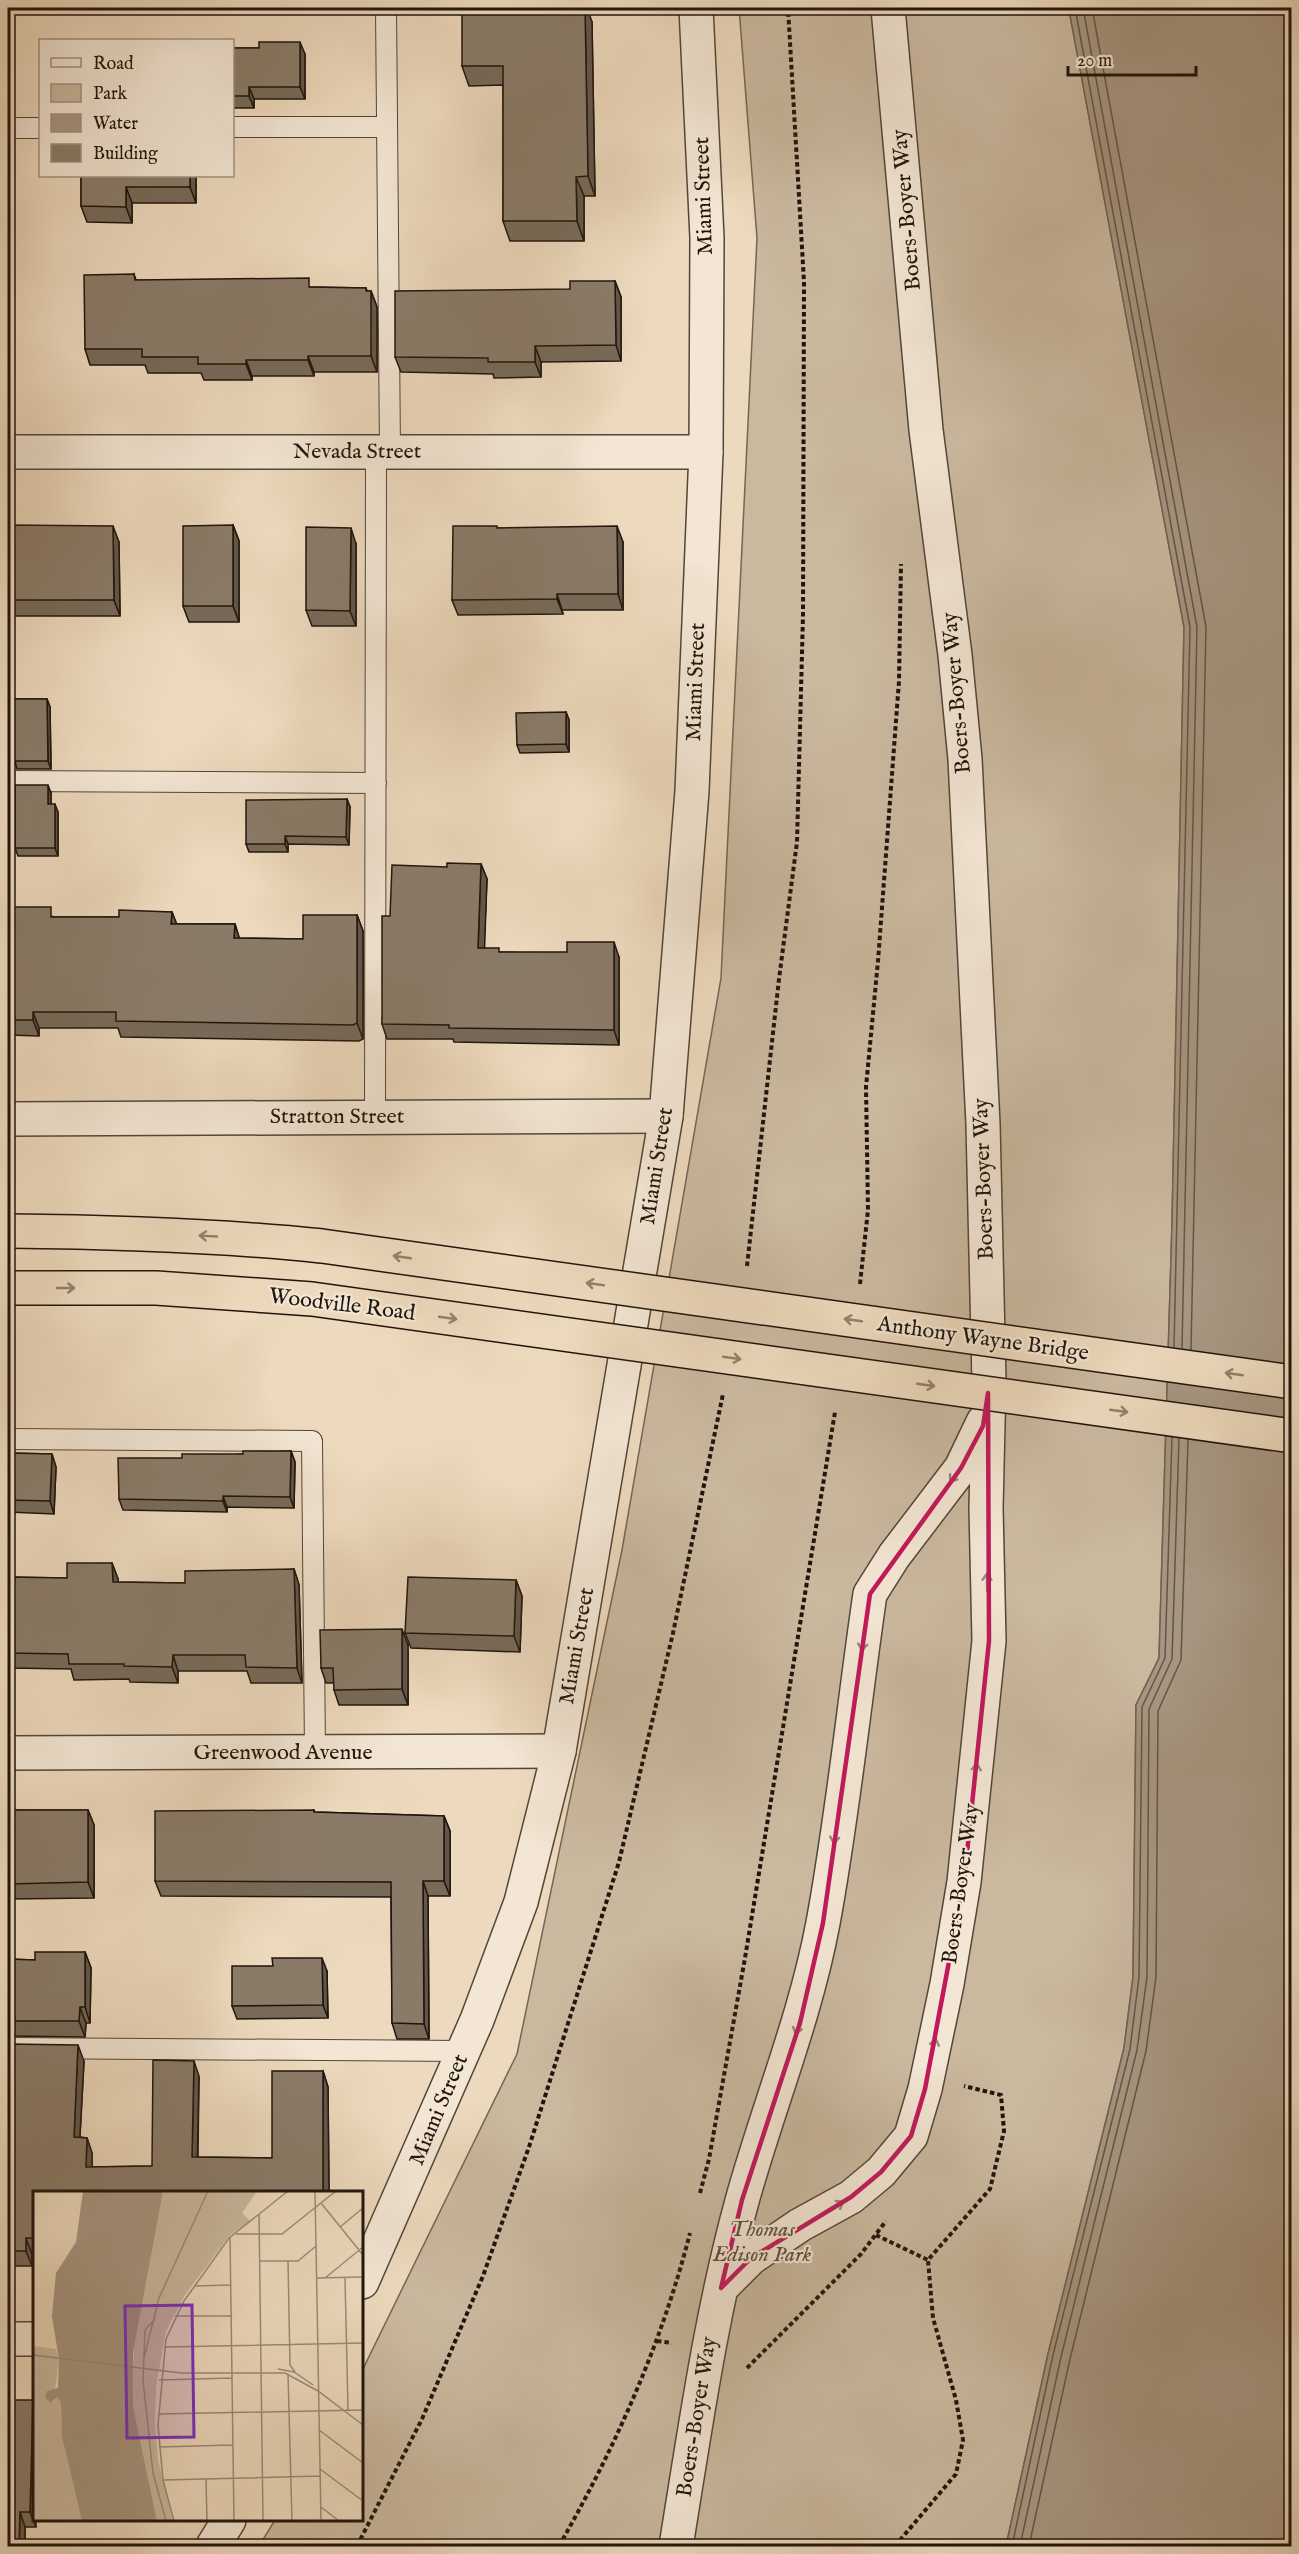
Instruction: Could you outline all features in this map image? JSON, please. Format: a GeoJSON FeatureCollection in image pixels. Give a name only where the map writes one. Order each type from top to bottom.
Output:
{"type":"FeatureCollection","features":[{"type":"Feature","properties":{"kind":"main road","name":"Anthony Wayne Bridge"},"geometry":{"type":"LineString","coordinates":[[8,1231],[243,1238],[398,1256],[1292,1383]]}},
{"type":"Feature","properties":{"kind":"main road","name":"Woodville Road"},"geometry":{"type":"LineString","coordinates":[[8,1288],[156,1288],[312,1299],[1292,1436]]}},
{"type":"Feature","properties":{"kind":"street","name":"Miami Street"},"geometry":{"type":"LineString","coordinates":[[363,2280],[464,2051],[521,1902],[559,1751],[666,1116],[692,791],[706,452],[707,238],[696,8]]}},
{"type":"Feature","properties":{"kind":"street","name":"Boers-Boyer Way"},"geometry":{"type":"LineString","coordinates":[[721,2288],[751,2258],[800,2225],[851,2198],[881,2172],[911,2136],[925,2089],[947,1984],[964,1882],[989,1641],[986,1508],[989,1382],[982,1090],[964,759],[955,655],[926,430],[888,8]]}},
{"type":"Feature","properties":{"kind":"street","name":"Nevada Street"},"geometry":{"type":"LineString","coordinates":[[8,452],[706,452]]}},
{"type":"Feature","properties":{"kind":"street","name":"Stratton Street"},"geometry":{"type":"LineString","coordinates":[[8,1119],[666,1116]]}},
{"type":"Feature","properties":{"kind":"street","name":"Boers-Boyer Way"},"geometry":{"type":"LineString","coordinates":[[676,2547],[706,2350],[742,2200],[800,2022],[823,1923],[870,1594],[894,1556],[961,1468],[983,1426],[989,1382]]}},
{"type":"Feature","properties":{"kind":"street","name":"Greenwood Avenue"},"geometry":{"type":"LineString","coordinates":[[8,1753],[559,1751]]}},
{"type":"Feature","properties":{"kind":"street"},"geometry":{"type":"LineString","coordinates":[[8,2339],[33,2339]]}},
{"type":"Feature","properties":{"kind":"street"},"geometry":{"type":"LineString","coordinates":[[213,2547],[228,2521]]}},
{"type":"Feature","properties":{"kind":"lane"},"geometry":{"type":"LineString","coordinates":[[375,1117],[376,783],[383,452],[386,8]]}},
{"type":"Feature","properties":{"kind":"lane"},"geometry":{"type":"LineString","coordinates":[[234,127],[385,127]]}},
{"type":"Feature","properties":{"kind":"lane"},"geometry":{"type":"LineString","coordinates":[[8,128],[39,128]]}},
{"type":"Feature","properties":{"kind":"lane"},"geometry":{"type":"LineString","coordinates":[[8,781],[376,783]]}},
{"type":"Feature","properties":{"kind":"lane"},"geometry":{"type":"LineString","coordinates":[[8,1439],[312,1441],[315,1753]]}},
{"type":"Feature","properties":{"kind":"lane"},"geometry":{"type":"LineString","coordinates":[[8,2048],[464,2051]]}},
{"type":"Feature","properties":{"kind":"path"},"geometry":{"type":"LineString","coordinates":[[895,2547],[956,2474],[963,2440],[956,2400],[933,2318],[928,2260],[990,2189],[1004,2130],[1001,2095],[955,2084]]}},
{"type":"Feature","properties":{"kind":"path"},"geometry":{"type":"LineString","coordinates":[[739,2365],[746,2368],[861,2254],[876,2235],[928,2260]]}},
{"type":"Feature","properties":{"kind":"highlighted area"},"geometry":{"type":"Polygon","coordinates":[[[988,1393],[989,1641],[964,1882],[925,2089],[911,2136],[881,2172],[851,2197],[751,2258],[721,2288],[742,2200],[800,2023],[823,1923],[870,1594],[961,1468],[983,1426],[988,1393]]]}},
{"type":"Feature","properties":{"kind":"green space","name":"Thomas Edison Park"},"geometry":{"type":"Polygon","coordinates":[[[739,8],[1069,9],[1184,627],[1172,1223],[1159,1658],[1136,1705],[1133,1977],[1124,2048],[1048,2354],[1006,2546],[259,2546],[274,2521],[363,2521],[363,2369],[517,2054],[622,1550],[721,978],[757,238],[739,8]]]}},
{"type":"Feature","properties":{"kind":"water"},"geometry":{"type":"Polygon","coordinates":[[[1065,8],[1291,8],[1291,2546],[1006,2546],[1048,2354],[1124,2048],[1133,1977],[1136,1705],[1159,1658],[1172,1223],[1184,627],[1069,10],[1065,8]]]}},
{"type":"Feature","properties":{"kind":"building"},"geometry":{"type":"Polygon","coordinates":[[[462,8],[585,8],[588,176],[576,177],[577,221],[503,221],[503,66],[462,66],[462,8]]]}},
{"type":"Feature","properties":{"kind":"building"},"geometry":{"type":"Polygon","coordinates":[[[259,42],[300,42],[300,87],[249,87],[249,96],[234,96],[234,48],[259,48],[259,42]]]}},
{"type":"Feature","properties":{"kind":"building"},"geometry":{"type":"Polygon","coordinates":[[[81,177],[190,177],[190,187],[126,187],[126,207],[81,206],[81,177]]]}},
{"type":"Feature","properties":{"kind":"building"},"geometry":{"type":"Polygon","coordinates":[[[134,274],[135,280],[309,278],[309,287],[366,288],[366,291],[371,291],[371,356],[308,356],[308,360],[246,360],[246,364],[198,364],[198,357],[142,357],[142,349],[85,349],[84,275],[134,274]]]}},
{"type":"Feature","properties":{"kind":"building"},"geometry":{"type":"Polygon","coordinates":[[[570,281],[615,281],[616,345],[535,346],[535,362],[488,362],[488,358],[395,357],[395,291],[570,289],[570,281]]]}},
{"type":"Feature","properties":{"kind":"building"},"geometry":{"type":"Polygon","coordinates":[[[8,525],[113,526],[114,600],[8,600],[8,525]]]}},
{"type":"Feature","properties":{"kind":"building"},"geometry":{"type":"Polygon","coordinates":[[[233,525],[233,606],[183,606],[183,526],[233,525]]]}},
{"type":"Feature","properties":{"kind":"building"},"geometry":{"type":"Polygon","coordinates":[[[453,526],[497,526],[497,528],[617,526],[618,594],[557,594],[557,599],[452,600],[453,526]]]}},
{"type":"Feature","properties":{"kind":"building"},"geometry":{"type":"Polygon","coordinates":[[[306,527],[351,528],[350,611],[306,610],[306,527]]]}},
{"type":"Feature","properties":{"kind":"building"},"geometry":{"type":"Polygon","coordinates":[[[8,699],[47,699],[48,761],[14,761],[14,750],[8,750],[8,699]]]}},
{"type":"Feature","properties":{"kind":"building"},"geometry":{"type":"Polygon","coordinates":[[[566,712],[566,744],[517,745],[516,713],[566,712]]]}},
{"type":"Feature","properties":{"kind":"building"},"geometry":{"type":"Polygon","coordinates":[[[15,785],[48,785],[48,804],[55,804],[55,848],[15,848],[15,785]]]}},
{"type":"Feature","properties":{"kind":"building"},"geometry":{"type":"Polygon","coordinates":[[[347,799],[346,837],[285,836],[285,844],[246,844],[246,800],[347,799]]]}},
{"type":"Feature","properties":{"kind":"building"},"geometry":{"type":"Polygon","coordinates":[[[447,863],[481,864],[478,948],[499,948],[499,952],[567,952],[567,942],[614,942],[614,1030],[449,1028],[449,1025],[382,1024],[382,916],[390,916],[392,865],[447,867],[447,863]]]}},
{"type":"Feature","properties":{"kind":"building"},"geometry":{"type":"Polygon","coordinates":[[[8,907],[51,907],[51,917],[119,917],[119,910],[172,912],[171,924],[235,924],[234,938],[303,939],[303,915],[357,915],[357,1023],[353,1025],[116,1021],[116,1012],[33,1012],[33,1020],[8,1020],[8,907]]]}},
{"type":"Feature","properties":{"kind":"building"},"geometry":{"type":"Polygon","coordinates":[[[243,1451],[291,1451],[290,1497],[223,1496],[223,1501],[119,1499],[118,1458],[182,1458],[182,1454],[243,1454],[243,1451]]]}},
{"type":"Feature","properties":{"kind":"building"},"geometry":{"type":"Polygon","coordinates":[[[8,1453],[52,1454],[50,1501],[8,1500],[8,1453]]]}},
{"type":"Feature","properties":{"kind":"building"},"geometry":{"type":"Polygon","coordinates":[[[67,1563],[112,1563],[113,1582],[185,1583],[185,1571],[294,1569],[297,1668],[246,1667],[245,1655],[173,1655],[172,1667],[69,1664],[68,1654],[8,1653],[8,1577],[67,1578],[67,1563]]]}},
{"type":"Feature","properties":{"kind":"building"},"geometry":{"type":"Polygon","coordinates":[[[408,1577],[516,1580],[514,1636],[405,1633],[408,1577]]]}},
{"type":"Feature","properties":{"kind":"building"},"geometry":{"type":"Polygon","coordinates":[[[402,1629],[402,1689],[334,1690],[333,1668],[321,1668],[320,1630],[402,1629]]]}},
{"type":"Feature","properties":{"kind":"building"},"geometry":{"type":"Polygon","coordinates":[[[8,1810],[88,1810],[88,1882],[8,1884],[8,1810]]]}},
{"type":"Feature","properties":{"kind":"building"},"geometry":{"type":"Polygon","coordinates":[[[314,1810],[314,1812],[444,1816],[444,1881],[423,1881],[424,2024],[392,2023],[391,1882],[155,1881],[155,1811],[314,1810]]]}},
{"type":"Feature","properties":{"kind":"building"},"geometry":{"type":"Polygon","coordinates":[[[35,1952],[85,1952],[85,2007],[80,2007],[79,2021],[8,2021],[8,1959],[35,1960],[35,1952]]]}},
{"type":"Feature","properties":{"kind":"building"},"geometry":{"type":"Polygon","coordinates":[[[272,1958],[322,1958],[323,2005],[232,2006],[232,1966],[273,1966],[272,1958]]]}},
{"type":"Feature","properties":{"kind":"building"},"geometry":{"type":"Polygon","coordinates":[[[8,2044],[78,2045],[74,2137],[87,2138],[86,2167],[152,2166],[153,2060],[194,2061],[192,2157],[272,2158],[272,2071],[323,2071],[323,2191],[33,2191],[33,2238],[26,2238],[26,2251],[8,2251],[8,2044]]]}},
{"type":"Feature","properties":{"kind":"building"},"geometry":{"type":"Polygon","coordinates":[[[8,2400],[33,2400],[30,2512],[20,2512],[19,2547],[8,2547],[8,2400]]]}}]}
